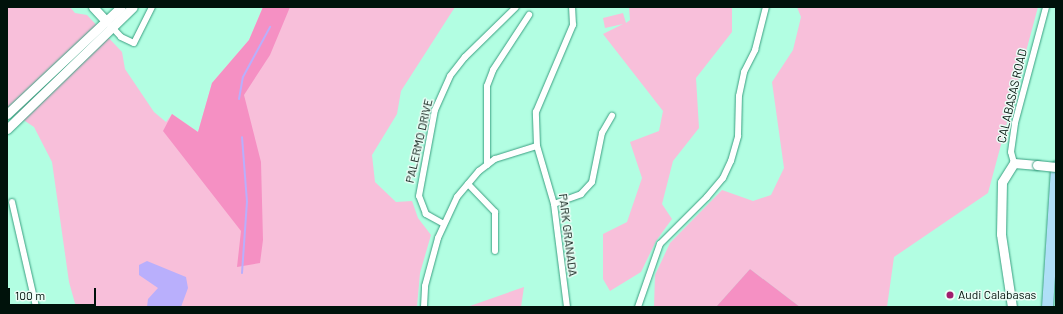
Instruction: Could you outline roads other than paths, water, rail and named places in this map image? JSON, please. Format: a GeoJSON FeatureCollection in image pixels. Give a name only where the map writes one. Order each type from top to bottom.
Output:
{"type":"FeatureCollection","features":[{"type":"Feature","properties":{"kind":"highway"},"geometry":{"type":"LineString","coordinates":[[1047,307],[1056,167]]}},
{"type":"Feature","properties":{"kind":"street"},"geometry":{"type":"LineString","coordinates":[[92,7],[121,37],[134,43],[152,7]]}},
{"type":"Feature","properties":{"kind":"street"},"geometry":{"type":"LineString","coordinates":[[7,129],[109,24],[121,7]]}},
{"type":"Feature","properties":{"kind":"street"},"geometry":{"type":"LineString","coordinates":[[7,114],[109,24],[133,7]]}},
{"type":"Feature","properties":{"kind":"street","name":"PALERMO DRIVE"},"geometry":{"type":"LineString","coordinates":[[444,224],[426,214],[419,196],[435,110],[450,76],[461,62],[516,7]]}},
{"type":"Feature","properties":{"kind":"street","name":"PARK GRANADA"},"geometry":{"type":"LineString","coordinates":[[567,307],[554,204],[537,146],[536,112],[573,25],[572,7]]}},
{"type":"Feature","properties":{"kind":"street"},"geometry":{"type":"LineString","coordinates":[[638,307],[660,244],[707,197],[723,178],[731,161],[738,136],[743,78],[755,50],[766,7]]}},
{"type":"Feature","properties":{"kind":"street","name":"CALABASAS ROAD"},"geometry":{"type":"LineString","coordinates":[[1014,164],[1011,152],[1015,124],[1046,7]]}},
{"type":"Feature","properties":{"kind":"street"},"geometry":{"type":"LineString","coordinates":[[487,165],[487,86],[493,70],[529,15]]}},
{"type":"Feature","properties":{"kind":"street"},"geometry":{"type":"LineString","coordinates":[[554,204],[581,194],[592,182],[602,134],[612,116]]}},
{"type":"Feature","properties":{"kind":"street"},"geometry":{"type":"LineString","coordinates":[[424,307],[424,286],[444,224],[468,184],[487,165],[510,152],[537,146]]}},
{"type":"Feature","properties":{"kind":"street"},"geometry":{"type":"LineString","coordinates":[[1012,307],[1000,213],[1003,177],[1014,164],[1056,167]]}},
{"type":"Feature","properties":{"kind":"street"},"geometry":{"type":"LineString","coordinates":[[468,184],[495,212],[495,251]]}},
{"type":"Feature","properties":{"kind":"street"},"geometry":{"type":"LineString","coordinates":[[12,202],[36,307]]}},
{"type":"Feature","properties":{"kind":"waterway"},"geometry":{"type":"LineString","coordinates":[[239,99],[243,77],[270,27]]}},
{"type":"Feature","properties":{"kind":"waterway"},"geometry":{"type":"LineString","coordinates":[[242,137],[247,202],[242,273]]}},
{"type":"Feature","properties":{"kind":"place","name":"Audi Calabasas"},"geometry":{"type":"Point","coordinates":[950,295]}}]}
